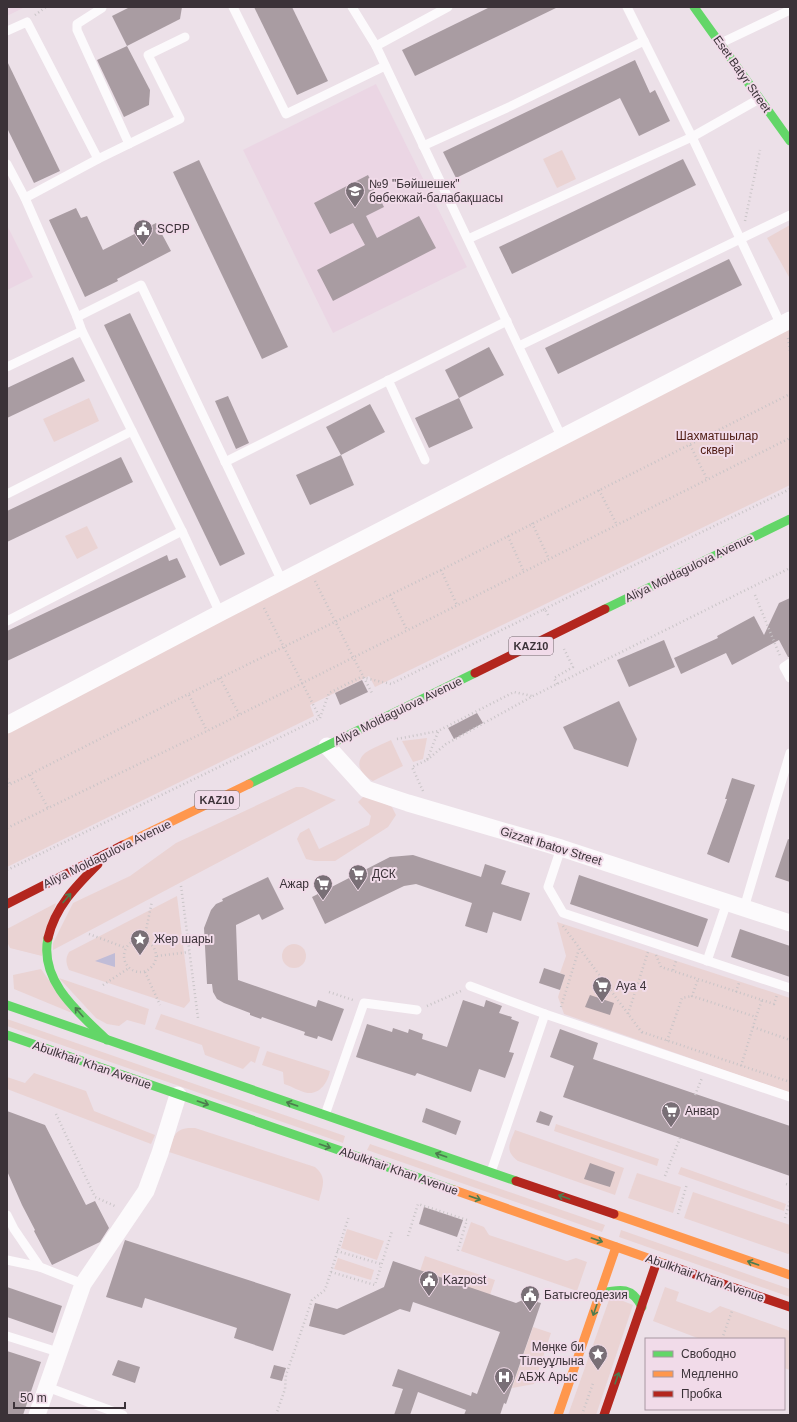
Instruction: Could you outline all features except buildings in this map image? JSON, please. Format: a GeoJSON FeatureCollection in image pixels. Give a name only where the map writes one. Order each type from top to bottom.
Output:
{"type":"FeatureCollection","features":[{"type":"Feature","properties":{"kind":"main road","name":"Eset Batyr Street"},"geometry":{"type":"LineString","coordinates":[[694,7],[790,141]]}},
{"type":"Feature","properties":{"kind":"main road","name":"Aliya Moldagulova Avenue"},"geometry":{"type":"LineString","coordinates":[[7,904],[107,853],[790,519]]}},
{"type":"Feature","properties":{"kind":"main road"},"geometry":{"type":"LineString","coordinates":[[107,853],[62,903],[52,922],[46,958],[53,981],[61,992],[84,1018],[107,1040]]}},
{"type":"Feature","properties":{"kind":"main road"},"geometry":{"type":"LineString","coordinates":[[7,1005],[325,1115],[355,1129],[491,1172],[790,1275]]}},
{"type":"Feature","properties":{"kind":"main road","name":"Abulkhair Khan Avenue"},"geometry":{"type":"LineString","coordinates":[[7,1035],[178,1095],[346,1149],[616,1247],[790,1308]]}},
{"type":"Feature","properties":{"kind":"main road"},"geometry":{"type":"LineString","coordinates":[[558,1415],[616,1247]]}},
{"type":"Feature","properties":{"kind":"main road"},"geometry":{"type":"LineString","coordinates":[[606,1415],[657,1261]]}},
{"type":"Feature","properties":{"kind":"main road"},"geometry":{"type":"LineString","coordinates":[[601,1292],[627,1290],[638,1299],[642,1307]]}},
{"type":"Feature","properties":{"kind":"street"},"geometry":{"type":"LineString","coordinates":[[7,725],[220,613],[785,322]]}},
{"type":"Feature","properties":{"kind":"street","name":"Gizzat Ibatov Street"},"geometry":{"type":"LineString","coordinates":[[327,746],[366,789],[561,848],[790,923]]}},
{"type":"Feature","properties":{"kind":"street"},"geometry":{"type":"LineString","coordinates":[[37,1415],[83,1284],[146,1191],[160,1153],[178,1095]]}},
{"type":"Feature","properties":{"kind":"lane"},"geometry":{"type":"LineString","coordinates":[[234,7],[286,114],[385,66]]}},
{"type":"Feature","properties":{"kind":"lane"},"geometry":{"type":"LineString","coordinates":[[352,7],[376,46],[562,438]]}},
{"type":"Feature","properties":{"kind":"lane"},"geometry":{"type":"LineString","coordinates":[[376,46],[448,7]]}},
{"type":"Feature","properties":{"kind":"lane"},"geometry":{"type":"LineString","coordinates":[[627,7],[741,239],[785,322]]}},
{"type":"Feature","properties":{"kind":"lane"},"geometry":{"type":"LineString","coordinates":[[102,8],[77,24],[77,30],[129,144]]}},
{"type":"Feature","properties":{"kind":"lane"},"geometry":{"type":"LineString","coordinates":[[721,43],[790,10]]}},
{"type":"Feature","properties":{"kind":"lane"},"geometry":{"type":"LineString","coordinates":[[7,31],[27,22],[98,159]]}},
{"type":"Feature","properties":{"kind":"lane"},"geometry":{"type":"LineString","coordinates":[[24,198],[98,159],[180,119],[148,55],[185,37]]}},
{"type":"Feature","properties":{"kind":"lane"},"geometry":{"type":"LineString","coordinates":[[423,146],[511,106],[644,41]]}},
{"type":"Feature","properties":{"kind":"lane"},"geometry":{"type":"LineString","coordinates":[[468,239],[692,137],[759,99]]}},
{"type":"Feature","properties":{"kind":"lane"},"geometry":{"type":"LineString","coordinates":[[7,164],[24,198],[82,331],[182,531],[220,613]]}},
{"type":"Feature","properties":{"kind":"lane"},"geometry":{"type":"LineString","coordinates":[[519,346],[790,215]]}},
{"type":"Feature","properties":{"kind":"lane"},"geometry":{"type":"LineString","coordinates":[[77,317],[141,285],[282,582]]}},
{"type":"Feature","properties":{"kind":"lane"},"geometry":{"type":"LineString","coordinates":[[225,462],[507,321]]}},
{"type":"Feature","properties":{"kind":"lane"},"geometry":{"type":"LineString","coordinates":[[7,367],[82,331]]}},
{"type":"Feature","properties":{"kind":"lane"},"geometry":{"type":"LineString","coordinates":[[388,380],[425,460]]}},
{"type":"Feature","properties":{"kind":"lane"},"geometry":{"type":"LineString","coordinates":[[7,494],[132,431]]}},
{"type":"Feature","properties":{"kind":"lane"},"geometry":{"type":"LineString","coordinates":[[7,621],[182,531]]}},
{"type":"Feature","properties":{"kind":"lane"},"geometry":{"type":"LineString","coordinates":[[787,665],[790,678]]}},
{"type":"Feature","properties":{"kind":"lane"},"geometry":{"type":"LineString","coordinates":[[744,908],[790,753]]}},
{"type":"Feature","properties":{"kind":"lane"},"geometry":{"type":"LineString","coordinates":[[561,848],[548,887],[563,913],[790,988]]}},
{"type":"Feature","properties":{"kind":"lane"},"geometry":{"type":"LineString","coordinates":[[707,961],[727,902]]}},
{"type":"Feature","properties":{"kind":"lane"},"geometry":{"type":"LineString","coordinates":[[470,986],[545,1014],[790,1097]]}},
{"type":"Feature","properties":{"kind":"lane"},"geometry":{"type":"LineString","coordinates":[[325,1115],[364,1003],[418,1010]]}},
{"type":"Feature","properties":{"kind":"lane"},"geometry":{"type":"LineString","coordinates":[[491,1172],[545,1014]]}},
{"type":"Feature","properties":{"kind":"lane"},"geometry":{"type":"LineString","coordinates":[[7,1215],[14,1229],[40,1267]]}},
{"type":"Feature","properties":{"kind":"lane"},"geometry":{"type":"LineString","coordinates":[[7,1260],[40,1267],[83,1284]]}},
{"type":"Feature","properties":{"kind":"lane"},"geometry":{"type":"LineString","coordinates":[[7,1336],[58,1352]]}},
{"type":"Feature","properties":{"kind":"lane"},"geometry":{"type":"LineString","coordinates":[[46,1387],[123,1415]]}},
{"type":"Feature","properties":{"kind":"path"},"geometry":{"type":"LineString","coordinates":[[741,239],[760,150]]}},
{"type":"Feature","properties":{"kind":"path"},"geometry":{"type":"LineString","coordinates":[[7,779],[8,785],[30,775],[220,678],[335,623],[790,394]]}},
{"type":"Feature","properties":{"kind":"path"},"geometry":{"type":"LineString","coordinates":[[7,828],[207,731],[790,438]]}},
{"type":"Feature","properties":{"kind":"path"},"geometry":{"type":"LineString","coordinates":[[690,445],[707,479]]}},
{"type":"Feature","properties":{"kind":"path"},"geometry":{"type":"LineString","coordinates":[[7,870],[320,718],[329,693],[361,677],[391,684],[790,489]]}},
{"type":"Feature","properties":{"kind":"path"},"geometry":{"type":"LineString","coordinates":[[599,490],[617,525]]}},
{"type":"Feature","properties":{"kind":"path"},"geometry":{"type":"LineString","coordinates":[[532,523],[549,559]]}},
{"type":"Feature","properties":{"kind":"path"},"geometry":{"type":"LineString","coordinates":[[508,536],[524,572]]}},
{"type":"Feature","properties":{"kind":"path"},"geometry":{"type":"LineString","coordinates":[[308,568],[372,693]]}},
{"type":"Feature","properties":{"kind":"path"},"geometry":{"type":"LineString","coordinates":[[430,809],[412,767],[427,760],[446,744],[533,696],[790,568]]}},
{"type":"Feature","properties":{"kind":"path"},"geometry":{"type":"LineString","coordinates":[[441,570],[458,605]]}},
{"type":"Feature","properties":{"kind":"path"},"geometry":{"type":"LineString","coordinates":[[390,595],[407,630]]}},
{"type":"Feature","properties":{"kind":"path"},"geometry":{"type":"LineString","coordinates":[[756,595],[787,665]]}},
{"type":"Feature","properties":{"kind":"path"},"geometry":{"type":"LineString","coordinates":[[264,608],[320,718]]}},
{"type":"Feature","properties":{"kind":"path"},"geometry":{"type":"LineString","coordinates":[[524,618],[524,620],[545,609]]}},
{"type":"Feature","properties":{"kind":"path"},"geometry":{"type":"LineString","coordinates":[[557,684],[554,678],[573,667]]}},
{"type":"Feature","properties":{"kind":"path"},"geometry":{"type":"LineString","coordinates":[[220,678],[239,714]]}},
{"type":"Feature","properties":{"kind":"path"},"geometry":{"type":"LineString","coordinates":[[397,739],[438,731],[514,692],[533,696]]}},
{"type":"Feature","properties":{"kind":"path"},"geometry":{"type":"LineString","coordinates":[[189,695],[207,731]]}},
{"type":"Feature","properties":{"kind":"path"},"geometry":{"type":"LineString","coordinates":[[427,760],[438,731]]}},
{"type":"Feature","properties":{"kind":"path"},"geometry":{"type":"LineString","coordinates":[[30,775],[48,808]]}},
{"type":"Feature","properties":{"kind":"path"},"geometry":{"type":"LineString","coordinates":[[181,886],[198,1018]]}},
{"type":"Feature","properties":{"kind":"path"},"geometry":{"type":"LineString","coordinates":[[144,940],[152,901]]}},
{"type":"Feature","properties":{"kind":"path"},"geometry":{"type":"LineString","coordinates":[[561,924],[655,1051]]}},
{"type":"Feature","properties":{"kind":"path"},"geometry":{"type":"LineString","coordinates":[[88,934],[126,948]]}},
{"type":"Feature","properties":{"kind":"path"},"geometry":{"type":"LineString","coordinates":[[144,940],[153,946],[157,956],[154,966],[145,972],[139,972],[129,968],[124,958],[126,948],[129,943],[144,940]]}},
{"type":"Feature","properties":{"kind":"path"},"geometry":{"type":"LineString","coordinates":[[628,1014],[650,942]]}},
{"type":"Feature","properties":{"kind":"path"},"geometry":{"type":"LineString","coordinates":[[558,1018],[579,948]]}},
{"type":"Feature","properties":{"kind":"path"},"geometry":{"type":"LineString","coordinates":[[157,956],[190,952]]}},
{"type":"Feature","properties":{"kind":"path"},"geometry":{"type":"LineString","coordinates":[[103,986],[129,968]]}},
{"type":"Feature","properties":{"kind":"path"},"geometry":{"type":"LineString","coordinates":[[673,970],[774,1004],[780,985]]}},
{"type":"Feature","properties":{"kind":"path"},"geometry":{"type":"LineString","coordinates":[[145,972],[160,1005]]}},
{"type":"Feature","properties":{"kind":"path"},"geometry":{"type":"LineString","coordinates":[[692,996],[698,979]]}},
{"type":"Feature","properties":{"kind":"path"},"geometry":{"type":"LineString","coordinates":[[418,1010],[470,986]]}},
{"type":"Feature","properties":{"kind":"path"},"geometry":{"type":"LineString","coordinates":[[329,992],[364,1003]]}},
{"type":"Feature","properties":{"kind":"path"},"geometry":{"type":"LineString","coordinates":[[667,1041],[682,998],[692,996],[756,1017]]}},
{"type":"Feature","properties":{"kind":"path"},"geometry":{"type":"LineString","coordinates":[[737,1078],[762,1000]]}},
{"type":"Feature","properties":{"kind":"path"},"geometry":{"type":"LineString","coordinates":[[753,1027],[790,1040]]}},
{"type":"Feature","properties":{"kind":"path"},"geometry":{"type":"LineString","coordinates":[[642,1032],[790,1082]]}},
{"type":"Feature","properties":{"kind":"path"},"geometry":{"type":"LineString","coordinates":[[695,1095],[706,1068]]}},
{"type":"Feature","properties":{"kind":"path"},"geometry":{"type":"LineString","coordinates":[[56,1114],[95,1197],[131,1215]]}},
{"type":"Feature","properties":{"kind":"path"},"geometry":{"type":"LineString","coordinates":[[665,1176],[680,1138]]}},
{"type":"Feature","properties":{"kind":"path"},"geometry":{"type":"LineString","coordinates":[[678,1214],[687,1184]]}},
{"type":"Feature","properties":{"kind":"path"},"geometry":{"type":"LineString","coordinates":[[786,1184],[790,1185]]}},
{"type":"Feature","properties":{"kind":"path"},"geometry":{"type":"LineString","coordinates":[[784,1218],[790,1201]]}},
{"type":"Feature","properties":{"kind":"path"},"geometry":{"type":"LineString","coordinates":[[408,1236],[418,1204],[467,1220],[457,1253]]}},
{"type":"Feature","properties":{"kind":"path"},"geometry":{"type":"LineString","coordinates":[[276,1415],[285,1389],[286,1375],[312,1300],[325,1290],[349,1216]]}},
{"type":"Feature","properties":{"kind":"path"},"geometry":{"type":"LineString","coordinates":[[331,1272],[375,1285],[392,1231]]}},
{"type":"Feature","properties":{"kind":"path"},"geometry":{"type":"LineString","coordinates":[[337,1251],[382,1264]]}},
{"type":"Feature","properties":{"kind":"path"},"geometry":{"type":"LineString","coordinates":[[722,1338],[732,1310]]}},
{"type":"Feature","properties":{"kind":"path"},"geometry":{"type":"LineString","coordinates":[[589,1381],[598,1384]]}},
{"type":"Feature","properties":{"kind":"path"},"geometry":{"type":"LineString","coordinates":[[582,1415],[593,1383]]}},
{"type":"Feature","properties":{"kind":"shaded area"},"geometry":{"type":"Polygon","coordinates":[[[7,7],[25,7],[7,16],[7,7]]]}},
{"type":"Feature","properties":{"kind":"shaded area","name":"№9 \"Бәйшешек\" бөбекжай-балабақшасы"},"geometry":{"type":"Polygon","coordinates":[[[376,84],[467,267],[333,333],[243,150],[376,84]]]}},
{"type":"Feature","properties":{"kind":"shaded area"},"geometry":{"type":"Polygon","coordinates":[[[7,225],[33,277],[7,290],[7,225]]]}},
{"type":"Feature","properties":{"kind":"shaded area"},"geometry":{"type":"Polygon","coordinates":[[[115,953],[115,967],[95,961],[115,953]]]}},
{"type":"Feature","properties":{"kind":"green space"},"geometry":{"type":"Polygon","coordinates":[[[562,150],[576,179],[557,188],[543,159],[562,150]]]}},
{"type":"Feature","properties":{"kind":"green space"},"geometry":{"type":"Polygon","coordinates":[[[790,225],[790,277],[789,277],[767,238],[790,225]]]}},
{"type":"Feature","properties":{"kind":"green space","name":"Шахматшылар сквері"},"geometry":{"type":"Polygon","coordinates":[[[790,327],[790,485],[375,687],[369,676],[310,705],[314,716],[7,867],[7,732],[790,327]]]}},
{"type":"Feature","properties":{"kind":"green space"},"geometry":{"type":"Polygon","coordinates":[[[89,398],[99,421],[54,442],[43,419],[89,398]]]}},
{"type":"Feature","properties":{"kind":"green space"},"geometry":{"type":"Polygon","coordinates":[[[87,526],[98,548],[77,559],[65,536],[87,526]]]}},
{"type":"Feature","properties":{"kind":"green space"},"geometry":{"type":"Polygon","coordinates":[[[427,738],[423,759],[413,762],[402,741],[427,738]]]}},
{"type":"Feature","properties":{"kind":"green space"},"geometry":{"type":"Polygon","coordinates":[[[391,740],[403,766],[373,781],[365,776],[360,769],[359,765],[361,757],[365,753],[391,740]]]}},
{"type":"Feature","properties":{"kind":"green space"},"geometry":{"type":"Polygon","coordinates":[[[296,787],[303,787],[336,800],[53,950],[53,943],[73,903],[130,876],[176,843],[296,787]]]}},
{"type":"Feature","properties":{"kind":"green space"},"geometry":{"type":"Polygon","coordinates":[[[365,795],[392,807],[396,815],[388,827],[335,861],[315,861],[306,859],[297,839],[300,833],[309,828],[319,849],[369,825],[371,816],[358,802],[365,795]]]}},
{"type":"Feature","properties":{"kind":"green space"},"geometry":{"type":"Polygon","coordinates":[[[177,896],[190,1001],[184,1008],[69,970],[66,961],[69,952],[177,896]]]}},
{"type":"Feature","properties":{"kind":"green space"},"geometry":{"type":"Polygon","coordinates":[[[56,903],[42,956],[10,948],[7,942],[7,929],[56,903]]]}},
{"type":"Feature","properties":{"kind":"green space"},"geometry":{"type":"Polygon","coordinates":[[[557,922],[790,998],[790,1093],[564,1014],[558,997],[565,975],[560,973],[566,956],[557,922]]]}},
{"type":"Feature","properties":{"kind":"green space"},"geometry":{"type":"Polygon","coordinates":[[[294,944],[299,945],[305,951],[305,961],[299,967],[294,968],[289,967],[283,961],[282,956],[283,951],[289,945],[294,944]]]}},
{"type":"Feature","properties":{"kind":"green space"},"geometry":{"type":"Polygon","coordinates":[[[41,969],[72,1013],[14,989],[13,975],[41,969]]]}},
{"type":"Feature","properties":{"kind":"green space"},"geometry":{"type":"Polygon","coordinates":[[[59,978],[149,1009],[145,1025],[127,1020],[119,1026],[107,1024],[96,1018],[59,978]]]}},
{"type":"Feature","properties":{"kind":"green space"},"geometry":{"type":"Polygon","coordinates":[[[161,1014],[260,1047],[255,1063],[251,1061],[243,1069],[205,1055],[202,1045],[155,1029],[161,1014]]]}},
{"type":"Feature","properties":{"kind":"green space"},"geometry":{"type":"Polygon","coordinates":[[[7,1019],[345,1136],[343,1143],[7,1026],[7,1019]]]}},
{"type":"Feature","properties":{"kind":"green space"},"geometry":{"type":"Polygon","coordinates":[[[267,1051],[330,1071],[328,1079],[320,1089],[313,1093],[308,1093],[284,1084],[283,1072],[262,1065],[267,1051]]]}},
{"type":"Feature","properties":{"kind":"green space"},"geometry":{"type":"Polygon","coordinates":[[[34,1073],[86,1091],[94,1111],[155,1135],[151,1144],[7,1089],[7,1077],[25,1083],[34,1073]]]}},
{"type":"Feature","properties":{"kind":"green space"},"geometry":{"type":"Polygon","coordinates":[[[556,1124],[659,1159],[657,1166],[554,1131],[556,1124]]]}},
{"type":"Feature","properties":{"kind":"green space"},"geometry":{"type":"Polygon","coordinates":[[[188,1128],[195,1128],[315,1167],[322,1175],[323,1179],[319,1201],[169,1152],[176,1133],[188,1128]]]}},
{"type":"Feature","properties":{"kind":"green space"},"geometry":{"type":"Polygon","coordinates":[[[515,1130],[624,1168],[615,1195],[518,1161],[511,1153],[509,1147],[515,1130]]]}},
{"type":"Feature","properties":{"kind":"green space"},"geometry":{"type":"Polygon","coordinates":[[[370,1144],[605,1225],[602,1232],[367,1150],[370,1144]]]}},
{"type":"Feature","properties":{"kind":"green space"},"geometry":{"type":"Polygon","coordinates":[[[681,1167],[786,1204],[784,1211],[678,1174],[681,1167]]]}},
{"type":"Feature","properties":{"kind":"green space"},"geometry":{"type":"Polygon","coordinates":[[[637,1173],[681,1187],[673,1213],[628,1198],[637,1173]]]}},
{"type":"Feature","properties":{"kind":"green space"},"geometry":{"type":"Polygon","coordinates":[[[693,1192],[790,1225],[790,1253],[788,1254],[684,1218],[693,1192]]]}},
{"type":"Feature","properties":{"kind":"green space"},"geometry":{"type":"Polygon","coordinates":[[[471,1222],[484,1227],[489,1235],[567,1261],[576,1258],[587,1262],[577,1291],[461,1251],[471,1222]]]}},
{"type":"Feature","properties":{"kind":"green space"},"geometry":{"type":"Polygon","coordinates":[[[347,1229],[384,1241],[377,1260],[341,1248],[347,1229]]]}},
{"type":"Feature","properties":{"kind":"green space"},"geometry":{"type":"Polygon","coordinates":[[[621,1230],[790,1289],[790,1297],[619,1237],[621,1230]]]}},
{"type":"Feature","properties":{"kind":"green space"},"geometry":{"type":"Polygon","coordinates":[[[425,1256],[495,1280],[490,1295],[420,1271],[425,1256]]]}},
{"type":"Feature","properties":{"kind":"green space"},"geometry":{"type":"Polygon","coordinates":[[[338,1258],[374,1270],[371,1280],[334,1269],[338,1258]]]}},
{"type":"Feature","properties":{"kind":"green space"},"geometry":{"type":"Polygon","coordinates":[[[665,1287],[679,1292],[676,1301],[710,1313],[720,1306],[790,1331],[790,1370],[785,1368],[785,1338],[697,1338],[653,1321],[665,1287]]]}},
{"type":"Feature","properties":{"kind":"green space"},"geometry":{"type":"Polygon","coordinates":[[[613,1297],[633,1305],[596,1415],[568,1415],[609,1300],[613,1297]]]}},
{"type":"Feature","properties":{"kind":"green space"},"geometry":{"type":"Polygon","coordinates":[[[533,1327],[551,1333],[534,1384],[512,1388],[533,1327]]]}},
{"type":"Feature","properties":{"kind":"traffic: fast"},"geometry":{"type":"LineString","coordinates":[[694,7],[790,141]]}},
{"type":"Feature","properties":{"kind":"traffic: fast"},"geometry":{"type":"LineString","coordinates":[[605,609],[790,519]]}},
{"type":"Feature","properties":{"kind":"traffic: fast"},"geometry":{"type":"LineString","coordinates":[[249,784],[475,673]]}},
{"type":"Feature","properties":{"kind":"traffic: fast"},"geometry":{"type":"LineString","coordinates":[[48,938],[47,954],[49,968],[55,982],[74,1007],[107,1040]]}},
{"type":"Feature","properties":{"kind":"traffic: fast"},"geometry":{"type":"LineString","coordinates":[[7,1005],[516,1181]]}},
{"type":"Feature","properties":{"kind":"traffic: fast"},"geometry":{"type":"LineString","coordinates":[[7,1035],[454,1190]]}},
{"type":"Feature","properties":{"kind":"traffic: fast"},"geometry":{"type":"LineString","coordinates":[[601,1293],[620,1290],[625,1291],[634,1296],[642,1307]]}},
{"type":"Feature","properties":{"kind":"traffic: slow"},"geometry":{"type":"LineString","coordinates":[[123,845],[249,784]]}},
{"type":"Feature","properties":{"kind":"traffic: slow"},"geometry":{"type":"LineString","coordinates":[[454,1190],[665,1264]]}},
{"type":"Feature","properties":{"kind":"traffic: slow"},"geometry":{"type":"LineString","coordinates":[[614,1214],[790,1275]]}},
{"type":"Feature","properties":{"kind":"traffic: slow"},"geometry":{"type":"LineString","coordinates":[[558,1415],[616,1247]]}},
{"type":"Feature","properties":{"kind":"traffic: jam"},"geometry":{"type":"LineString","coordinates":[[475,673],[605,609]]}},
{"type":"Feature","properties":{"kind":"traffic: jam"},"geometry":{"type":"LineString","coordinates":[[7,904],[123,845]]}},
{"type":"Feature","properties":{"kind":"traffic: jam"},"geometry":{"type":"LineString","coordinates":[[48,938],[56,916],[67,898],[98,864]]}},
{"type":"Feature","properties":{"kind":"traffic: jam"},"geometry":{"type":"LineString","coordinates":[[516,1181],[614,1214]]}},
{"type":"Feature","properties":{"kind":"traffic: jam"},"geometry":{"type":"LineString","coordinates":[[604,1415],[657,1261]]}},
{"type":"Feature","properties":{"kind":"traffic: jam"},"geometry":{"type":"LineString","coordinates":[[665,1264],[790,1307]]}},
{"type":"Feature","properties":{"kind":"place","name":"№9 \"Бәйшешек\" бөбекжай-балабақшасы"},"geometry":{"type":"Point","coordinates":[355,208]}},
{"type":"Feature","properties":{"kind":"place","name":"SCPP"},"geometry":{"type":"Point","coordinates":[143,246]}},
{"type":"Feature","properties":{"kind":"place","name":"ДСК"},"geometry":{"type":"Point","coordinates":[358,891]}},
{"type":"Feature","properties":{"kind":"place","name":"Ажар"},"geometry":{"type":"Point","coordinates":[323,901]}},
{"type":"Feature","properties":{"kind":"place","name":"Жер шары"},"geometry":{"type":"Point","coordinates":[140,956]}},
{"type":"Feature","properties":{"kind":"place","name":"Aya 4"},"geometry":{"type":"Point","coordinates":[602,1003]}},
{"type":"Feature","properties":{"kind":"place","name":"Анвар"},"geometry":{"type":"Point","coordinates":[671,1128]}},
{"type":"Feature","properties":{"kind":"place","name":"Kazpost"},"geometry":{"type":"Point","coordinates":[429,1297]}},
{"type":"Feature","properties":{"kind":"place","name":"Батысгеодезия"},"geometry":{"type":"Point","coordinates":[530,1312]}},
{"type":"Feature","properties":{"kind":"place","name":"Мөңке би Тілеуұлына"},"geometry":{"type":"Point","coordinates":[598,1371]}},
{"type":"Feature","properties":{"kind":"place","name":"АБЖ Арыс"},"geometry":{"type":"Point","coordinates":[504,1394]}}]}
